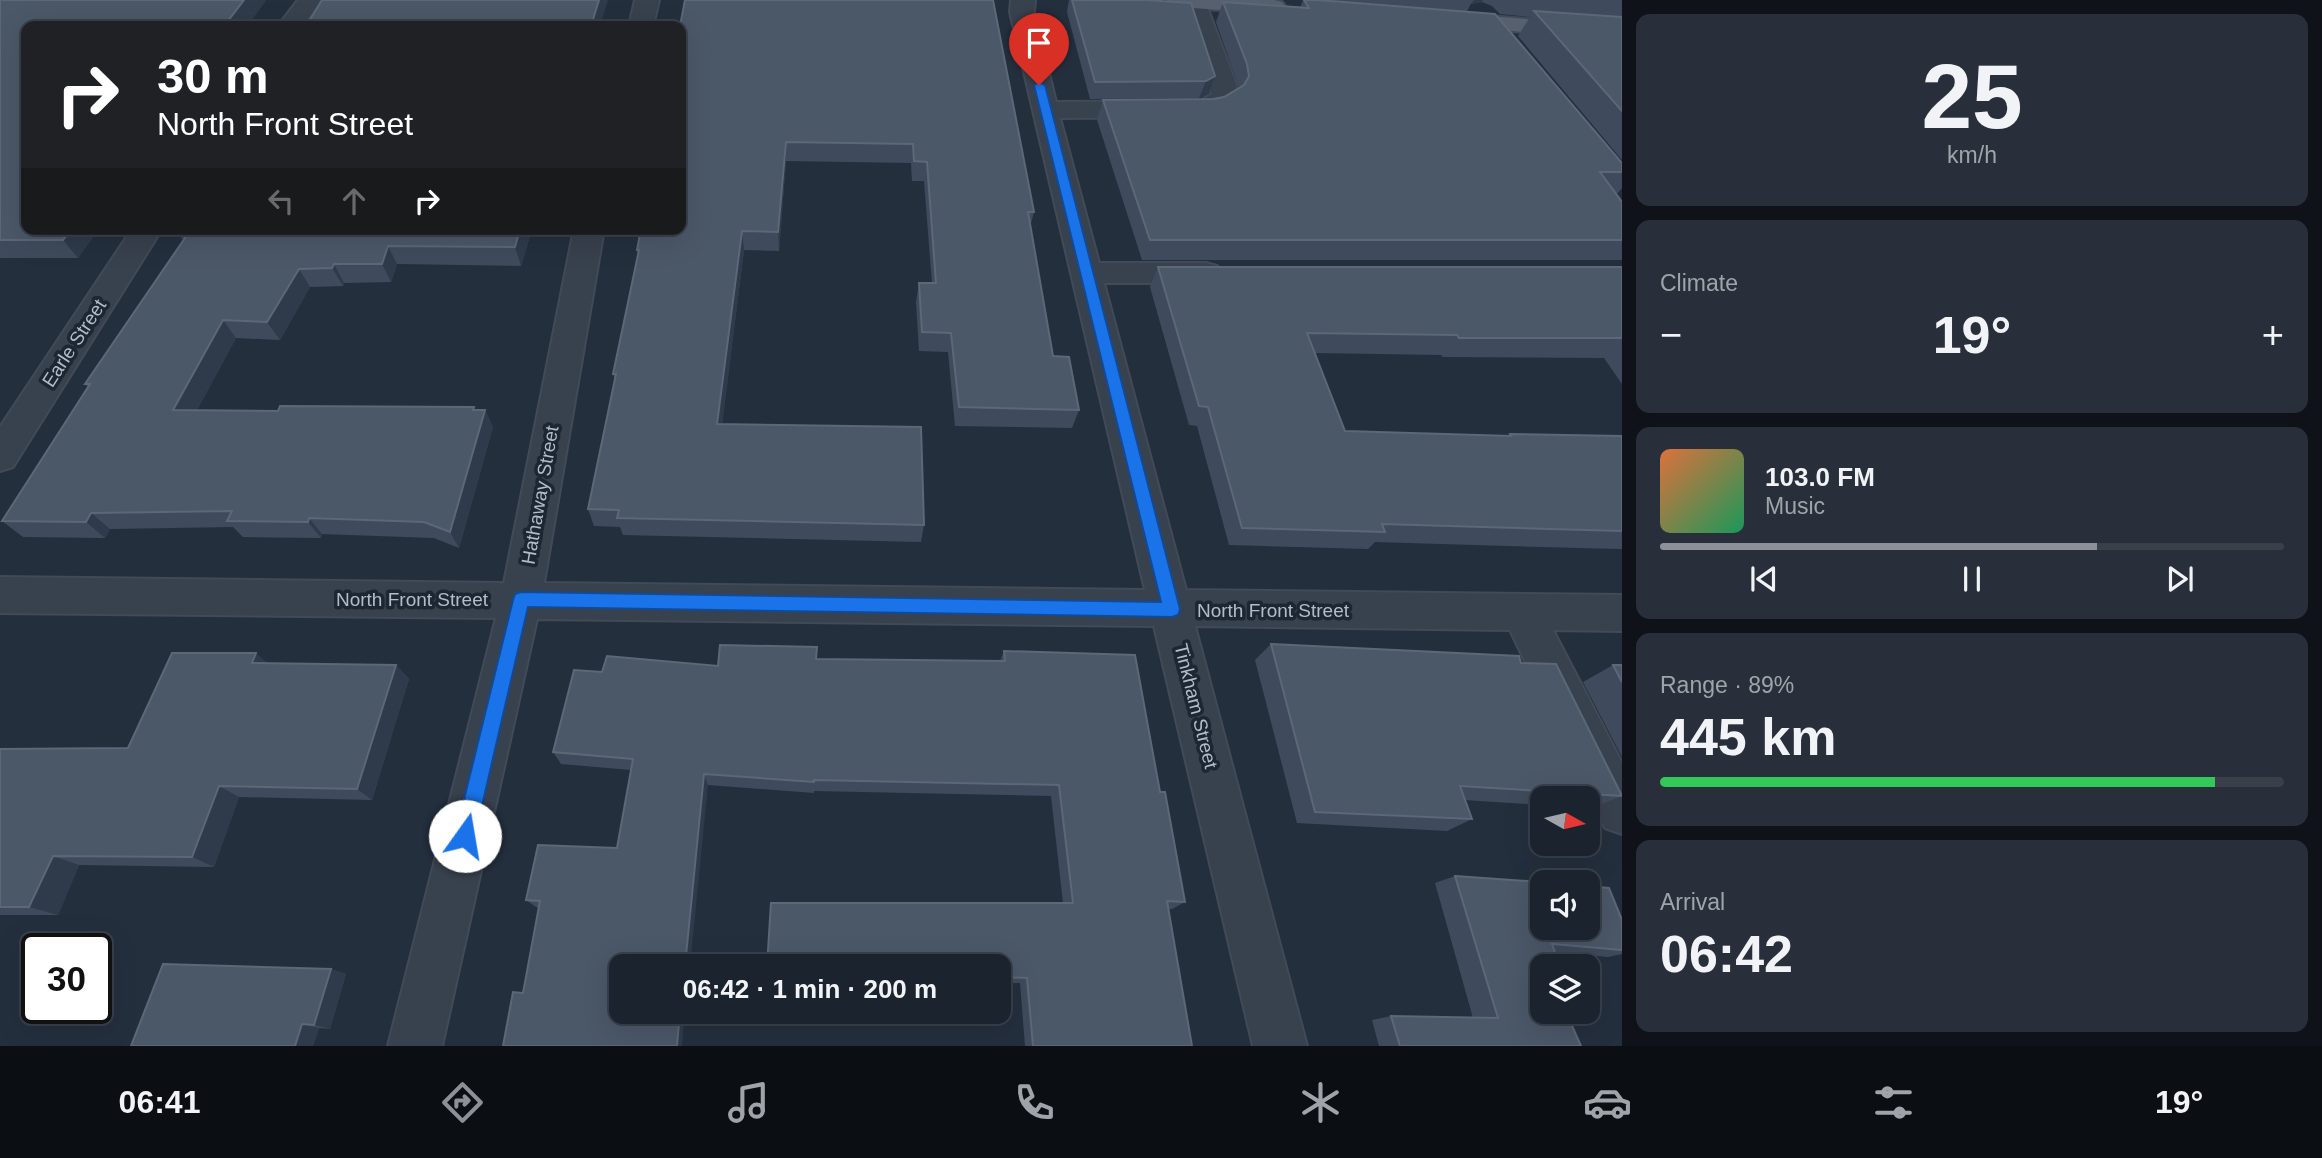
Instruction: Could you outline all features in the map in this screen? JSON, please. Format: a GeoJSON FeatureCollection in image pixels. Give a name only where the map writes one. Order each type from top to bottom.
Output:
{"type":"FeatureCollection","features":[{"type":"Feature","properties":{"kind":"main road"},"geometry":{"type":"LineString","coordinates":[[1472,0],[1513,50]]}},
{"type":"Feature","properties":{"kind":"main road"},"geometry":{"type":"LineString","coordinates":[[1186,1],[1302,9]]}},
{"type":"Feature","properties":{"kind":"main road"},"geometry":{"type":"LineString","coordinates":[[1426,18],[1622,34]]}},
{"type":"Feature","properties":{"kind":"street"},"geometry":{"type":"LineString","coordinates":[[294,21],[310,0]]}},
{"type":"Feature","properties":{"kind":"street"},"geometry":{"type":"LineString","coordinates":[[642,21],[647,0]]}},
{"type":"Feature","properties":{"kind":"street","name":"Tinkham Street"},"geometry":{"type":"LineString","coordinates":[[1023,0],[1022,12],[1045,110],[1280,1046]]}},
{"type":"Feature","properties":{"kind":"street"},"geometry":{"type":"LineString","coordinates":[[1045,110],[1205,109],[1219,103],[1225,97],[1223,85],[1186,1]]}},
{"type":"Feature","properties":{"kind":"street","name":"Earle Street"},"geometry":{"type":"LineString","coordinates":[[0,457],[143,235]]}},
{"type":"Feature","properties":{"kind":"street","name":"Hathaway Street"},"geometry":{"type":"LineString","coordinates":[[415,1046],[521,600],[588,235]]}},
{"type":"Feature","properties":{"kind":"street"},"geometry":{"type":"LineString","coordinates":[[1086,273],[1237,273]]}},
{"type":"Feature","properties":{"kind":"street","name":"North Front Street"},"geometry":{"type":"LineString","coordinates":[[0,595],[1622,613]]}},
{"type":"Feature","properties":{"kind":"street"},"geometry":{"type":"LineString","coordinates":[[1522,612],[1622,810]]}},
{"type":"Feature","properties":{"kind":"building"},"geometry":{"type":"Polygon","coordinates":[[[0,0],[244,0],[228,21],[21,21],[21,235],[67,235],[63,240],[0,240],[0,0]]]}},
{"type":"Feature","properties":{"kind":"building"},"geometry":{"type":"Polygon","coordinates":[[[322,0],[599,0],[593,21],[309,21],[322,0]]]}},
{"type":"Feature","properties":{"kind":"building"},"geometry":{"type":"Polygon","coordinates":[[[685,0],[993,0],[1034,212],[1028,212],[1053,356],[1069,357],[1079,410],[959,407],[951,333],[922,332],[919,283],[936,283],[927,162],[914,161],[913,144],[786,142],[778,232],[742,231],[717,424],[921,427],[924,525],[617,518],[619,510],[588,509],[616,374],[613,374],[640,235],[686,235],[686,21],[681,21],[685,0]]]}},
{"type":"Feature","properties":{"kind":"building"},"geometry":{"type":"Polygon","coordinates":[[[1072,0],[1191,3],[1215,76],[1206,81],[1095,82],[1072,0]]]}},
{"type":"Feature","properties":{"kind":"building"},"geometry":{"type":"Polygon","coordinates":[[[1304,0],[1495,14],[1622,163],[1622,172],[1600,172],[1622,202],[1622,240],[1150,240],[1103,100],[1224,97],[1244,85],[1249,76],[1223,2],[1309,8],[1304,0]]]}},
{"type":"Feature","properties":{"kind":"building"},"geometry":{"type":"Polygon","coordinates":[[[1534,11],[1622,17],[1622,111],[1534,11]]]}},
{"type":"Feature","properties":{"kind":"building"},"geometry":{"type":"Polygon","coordinates":[[[187,235],[518,235],[515,247],[388,246],[382,264],[334,264],[332,268],[299,269],[267,322],[223,320],[173,410],[278,411],[280,406],[474,407],[473,410],[485,410],[450,532],[424,522],[309,518],[308,522],[227,521],[232,511],[91,513],[86,522],[2,521],[90,384],[85,384],[187,235]]]}},
{"type":"Feature","properties":{"kind":"building"},"geometry":{"type":"Polygon","coordinates":[[[1158,267],[1622,267],[1622,338],[1459,338],[1457,335],[1307,333],[1345,431],[1622,436],[1622,531],[1382,524],[1385,532],[1242,528],[1208,407],[1199,406],[1158,267]]]}},
{"type":"Feature","properties":{"kind":"building"},"geometry":{"type":"Polygon","coordinates":[[[1271,644],[1519,656],[1521,663],[1556,664],[1622,796],[1600,795],[1600,786],[1530,786],[1530,790],[1460,786],[1472,819],[1315,812],[1271,644]]]}},
{"type":"Feature","properties":{"kind":"building"},"geometry":{"type":"Polygon","coordinates":[[[720,645],[817,647],[816,659],[1005,661],[1004,651],[1135,655],[1160,792],[1165,792],[1185,902],[1167,901],[1192,1046],[1033,1046],[1027,978],[1011,977],[1011,954],[768,954],[771,903],[1073,903],[1059,785],[814,782],[704,774],[686,954],[609,954],[609,1024],[679,1024],[677,1046],[503,1046],[513,992],[523,993],[540,901],[526,900],[538,845],[617,848],[633,759],[553,752],[574,670],[602,672],[607,656],[718,666],[720,645]]]}},
{"type":"Feature","properties":{"kind":"building"},"geometry":{"type":"Polygon","coordinates":[[[172,653],[256,653],[252,663],[396,665],[357,789],[219,786],[192,857],[53,856],[29,907],[0,907],[0,749],[128,748],[172,653]]]}},
{"type":"Feature","properties":{"kind":"building"},"geometry":{"type":"Polygon","coordinates":[[[1613,665],[1622,665],[1622,682],[1613,665]]]}},
{"type":"Feature","properties":{"kind":"building"},"geometry":{"type":"Polygon","coordinates":[[[1455,876],[1530,881],[1530,940],[1600,940],[1600,887],[1609,888],[1622,920],[1622,950],[1552,944],[1556,954],[1530,954],[1530,1024],[1571,1024],[1581,1046],[1400,1046],[1391,1016],[1498,1018],[1455,876]]]}},
{"type":"Feature","properties":{"kind":"building"},"geometry":{"type":"Polygon","coordinates":[[[163,964],[331,969],[314,1025],[302,1024],[295,1046],[131,1046],[163,964]]]}},
{"type":"Feature","properties":{"kind":"route"},"geometry":{"type":"LineString","coordinates":[[465,836],[521,600],[1172,609],[1039,85]]}}]}
